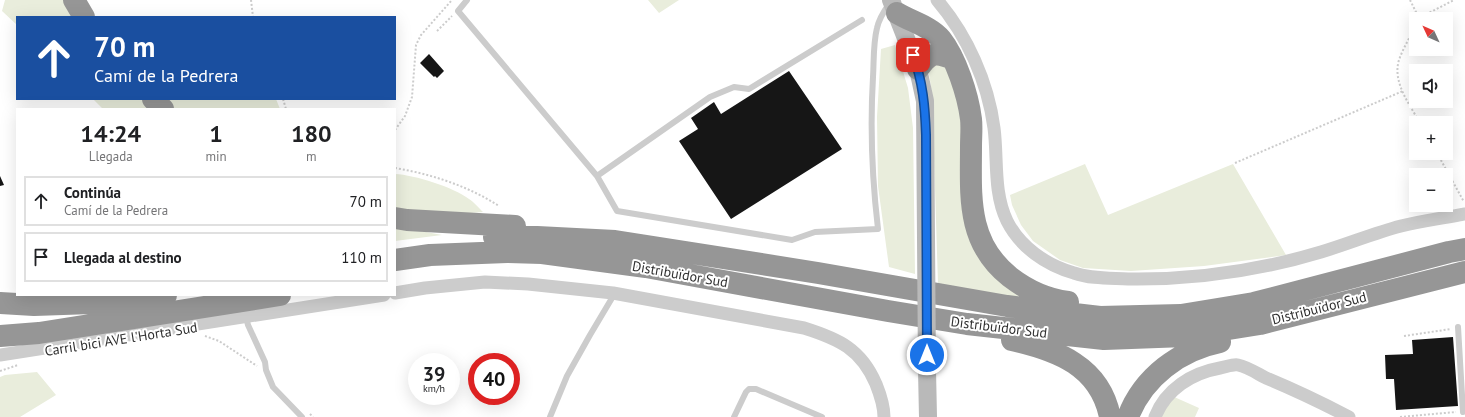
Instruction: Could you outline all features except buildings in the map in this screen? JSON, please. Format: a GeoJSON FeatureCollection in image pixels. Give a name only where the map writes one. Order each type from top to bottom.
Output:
{"type":"FeatureCollection","features":[{"type":"Feature","properties":{"kind":"highway"},"geometry":{"type":"LineString","coordinates":[[74,0],[83,16]]}},
{"type":"Feature","properties":{"kind":"highway"},"geometry":{"type":"LineString","coordinates":[[893,5],[908,20],[934,31],[942,40],[960,73],[971,119],[972,215],[978,236],[989,256],[1023,287],[1052,300],[1099,307],[1180,307],[1254,303]]}},
{"type":"Feature","properties":{"kind":"highway"},"geometry":{"type":"LineString","coordinates":[[918,69],[930,56],[940,54],[953,59]]}},
{"type":"Feature","properties":{"kind":"highway"},"geometry":{"type":"LineString","coordinates":[[154,100],[162,108]]}},
{"type":"Feature","properties":{"kind":"highway"},"geometry":{"type":"LineString","coordinates":[[396,218],[614,232],[818,273]]}},
{"type":"Feature","properties":{"kind":"highway"},"geometry":{"type":"LineString","coordinates":[[396,246],[421,242],[496,237],[537,237],[607,241],[818,273]]}},
{"type":"Feature","properties":{"kind":"highway","name":"Distribuïdor Sud"},"geometry":{"type":"LineString","coordinates":[[818,273],[1007,306],[1100,317],[1181,315],[1254,303],[1465,249]]}},
{"type":"Feature","properties":{"kind":"highway"},"geometry":{"type":"LineString","coordinates":[[396,260],[430,254],[507,252]]}},
{"type":"Feature","properties":{"kind":"highway"},"geometry":{"type":"LineString","coordinates":[[396,267],[507,252]]}},
{"type":"Feature","properties":{"kind":"highway","name":"Distribuïdor Sud"},"geometry":{"type":"LineString","coordinates":[[507,252],[542,253],[646,267],[967,324],[1104,339],[1185,336],[1260,324],[1460,273]]}},
{"type":"Feature","properties":{"kind":"highway"},"geometry":{"type":"LineString","coordinates":[[1128,417],[1132,407],[1146,385],[1161,369],[1181,356],[1203,345],[1263,333],[1363,307],[1460,273]]}},
{"type":"Feature","properties":{"kind":"highway"},"geometry":{"type":"LineString","coordinates":[[0,291],[16,293]]}},
{"type":"Feature","properties":{"kind":"highway"},"geometry":{"type":"LineString","coordinates":[[0,303],[34,306],[113,302],[158,296]]}},
{"type":"Feature","properties":{"kind":"highway"},"geometry":{"type":"LineString","coordinates":[[0,336],[39,333],[274,296]]}},
{"type":"Feature","properties":{"kind":"highway"},"geometry":{"type":"LineString","coordinates":[[967,324],[984,335],[1033,345],[1052,351],[1071,360],[1087,373],[1100,389],[1109,409],[1110,417]]}},
{"type":"Feature","properties":{"kind":"street"},"geometry":{"type":"LineString","coordinates":[[937,0],[962,35],[974,60],[988,96],[994,128],[999,196],[1007,221],[1020,240],[1035,254],[1052,265],[1075,274],[1102,278],[1152,279],[1206,276],[1248,270],[1313,254],[1401,226],[1465,214]]}},
{"type":"Feature","properties":{"kind":"street"},"geometry":{"type":"LineString","coordinates":[[893,5],[918,69],[925,101],[928,417]]}},
{"type":"Feature","properties":{"kind":"street"},"geometry":{"type":"LineString","coordinates":[[396,293],[425,288],[485,282],[528,284],[615,293],[804,328],[827,335],[848,346],[860,357],[871,373],[878,390],[884,411],[884,417]]}},
{"type":"Feature","properties":{"kind":"street"},"geometry":{"type":"LineString","coordinates":[[0,355],[378,296]]}},
{"type":"Feature","properties":{"kind":"street"},"geometry":{"type":"LineString","coordinates":[[1155,417],[1162,403],[1181,383],[1201,373],[1216,368],[1238,365],[1350,417]]}},
{"type":"Feature","properties":{"kind":"lane"},"geometry":{"type":"LineString","coordinates":[[467,0],[458,11],[597,176],[617,211],[792,240],[815,232],[878,229],[873,173],[872,113],[874,50],[877,28],[882,13],[893,5]]}},
{"type":"Feature","properties":{"kind":"lane"},"geometry":{"type":"LineString","coordinates":[[597,176],[710,97],[734,87],[750,89],[862,20]]}},
{"type":"Feature","properties":{"kind":"lane"},"geometry":{"type":"LineString","coordinates":[[550,417],[568,376],[615,293]]}},
{"type":"Feature","properties":{"kind":"lane"},"geometry":{"type":"LineString","coordinates":[[246,317],[248,325],[265,362],[266,370],[273,387],[302,417]]}},
{"type":"Feature","properties":{"kind":"lane"},"geometry":{"type":"LineString","coordinates":[[1458,327],[1463,412]]}},
{"type":"Feature","properties":{"kind":"lane"},"geometry":{"type":"LineString","coordinates":[[734,417],[746,392],[749,389],[756,388],[822,417]]}},
{"type":"Feature","properties":{"kind":"path"},"geometry":{"type":"LineString","coordinates":[[251,0],[253,16]]}},
{"type":"Feature","properties":{"kind":"path"},"geometry":{"type":"LineString","coordinates":[[396,129],[405,116],[412,97],[416,45],[421,35],[452,0]]}},
{"type":"Feature","properties":{"kind":"path"},"geometry":{"type":"LineString","coordinates":[[1410,0],[1415,12]]}},
{"type":"Feature","properties":{"kind":"path"},"geometry":{"type":"LineString","coordinates":[[1430,12],[1454,0]]}},
{"type":"Feature","properties":{"kind":"path"},"geometry":{"type":"LineString","coordinates":[[437,31],[458,11]]}},
{"type":"Feature","properties":{"kind":"path"},"geometry":{"type":"LineString","coordinates":[[1409,39],[1399,61],[1397,77],[1416,116]]}},
{"type":"Feature","properties":{"kind":"path"},"geometry":{"type":"LineString","coordinates":[[1235,164],[1403,91]]}},
{"type":"Feature","properties":{"kind":"path"},"geometry":{"type":"LineString","coordinates":[[1441,160],[1465,203]]}},
{"type":"Feature","properties":{"kind":"path"},"geometry":{"type":"LineString","coordinates":[[396,168],[437,177],[484,197],[498,206]]}},
{"type":"Feature","properties":{"kind":"path"},"geometry":{"type":"LineString","coordinates":[[1404,336],[1458,327]]}},
{"type":"Feature","properties":{"kind":"path","name":"Carril bici AVE l'Horta Sud"},"geometry":{"type":"LineString","coordinates":[[201,334],[219,341],[255,365],[266,370]]}},
{"type":"Feature","properties":{"kind":"path"},"geometry":{"type":"LineString","coordinates":[[0,371],[20,364]]}},
{"type":"Feature","properties":{"kind":"path"},"geometry":{"type":"LineString","coordinates":[[308,412],[313,417]]}},
{"type":"Feature","properties":{"kind":"path"},"geometry":{"type":"LineString","coordinates":[[1400,417],[1463,412]]}},
{"type":"Feature","properties":{"kind":"green space"},"geometry":{"type":"Polygon","coordinates":[[[5,0],[65,0],[76,16],[16,16],[16,24],[2,11],[5,0]]]}},
{"type":"Feature","properties":{"kind":"green space"},"geometry":{"type":"Polygon","coordinates":[[[648,0],[679,0],[659,13],[648,0]]]}},
{"type":"Feature","properties":{"kind":"green space"},"geometry":{"type":"Polygon","coordinates":[[[895,45],[908,88],[913,128],[915,274],[889,267],[878,186],[877,117],[881,49],[895,45]]]}},
{"type":"Feature","properties":{"kind":"green space"},"geometry":{"type":"Polygon","coordinates":[[[938,63],[946,66],[962,115],[968,218],[1029,299],[938,284],[933,125],[931,86],[928,68],[938,63]]]}},
{"type":"Feature","properties":{"kind":"green space"},"geometry":{"type":"Polygon","coordinates":[[[94,100],[143,100],[151,108],[102,108],[94,100]]]}},
{"type":"Feature","properties":{"kind":"green space"},"geometry":{"type":"Polygon","coordinates":[[[165,100],[276,100],[280,108],[174,108],[165,100]]]}},
{"type":"Feature","properties":{"kind":"green space"},"geometry":{"type":"Polygon","coordinates":[[[1085,164],[1108,215],[1233,164],[1286,255],[1204,266],[1131,271],[1083,268],[1060,260],[1033,241],[1021,225],[1012,205],[1010,195],[1085,164]]]}},
{"type":"Feature","properties":{"kind":"green space"},"geometry":{"type":"Polygon","coordinates":[[[396,174],[423,179],[454,190],[475,203],[483,212],[434,216],[396,212],[396,174]]]}},
{"type":"Feature","properties":{"kind":"green space"},"geometry":{"type":"Polygon","coordinates":[[[396,226],[442,235],[396,241],[396,226]]]}},
{"type":"Feature","properties":{"kind":"green space"},"geometry":{"type":"Polygon","coordinates":[[[37,372],[56,395],[20,417],[0,417],[0,377],[5,375],[37,372]]]}},
{"type":"Feature","properties":{"kind":"green space"},"geometry":{"type":"Polygon","coordinates":[[[1172,396],[1199,408],[1195,417],[1159,417],[1172,396]]]}},
{"type":"Feature","properties":{"kind":"route"},"geometry":{"type":"LineString","coordinates":[[913,55],[918,69],[925,101],[927,355]]}}]}
